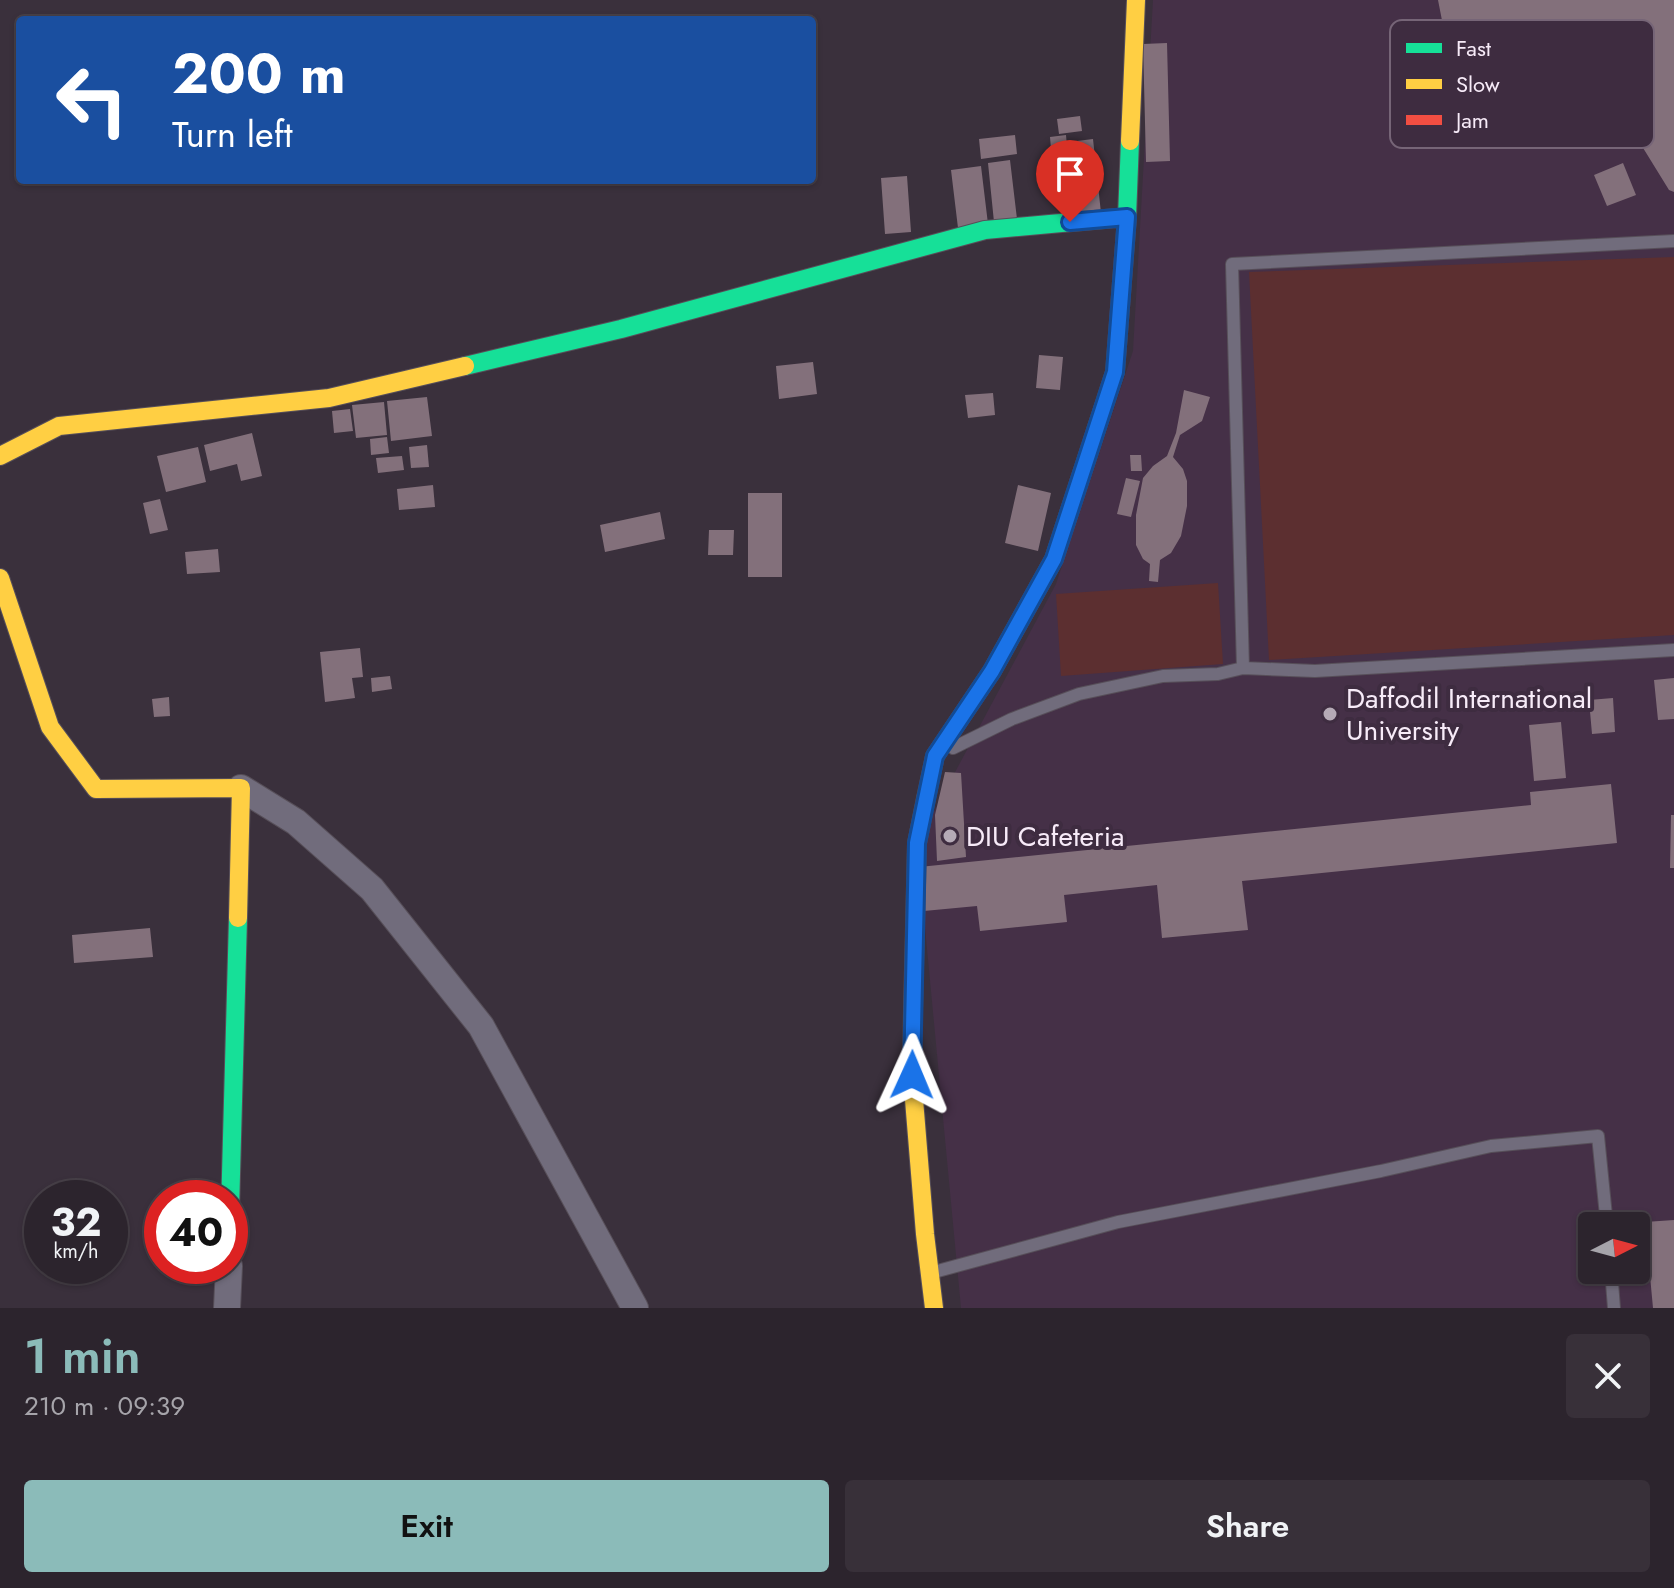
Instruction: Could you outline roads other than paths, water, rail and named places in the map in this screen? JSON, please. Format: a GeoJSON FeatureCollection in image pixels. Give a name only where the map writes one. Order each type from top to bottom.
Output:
{"type":"FeatureCollection","features":[{"type":"Feature","properties":{"kind":"street"},"geometry":{"type":"LineString","coordinates":[[934,1308],[912,1075],[917,843],[935,756],[992,671],[1054,559],[1115,372],[1127,217],[1136,0]]}},
{"type":"Feature","properties":{"kind":"street"},"geometry":{"type":"LineString","coordinates":[[0,456],[59,426],[329,398],[621,329],[985,230],[1127,217]]}},
{"type":"Feature","properties":{"kind":"street"},"geometry":{"type":"LineString","coordinates":[[0,578],[50,727],[96,789],[241,788],[296,822],[372,889],[481,1026],[635,1308]]}},
{"type":"Feature","properties":{"kind":"street"},"geometry":{"type":"LineString","coordinates":[[231,1180],[241,788]]}},
{"type":"Feature","properties":{"kind":"street"},"geometry":{"type":"LineString","coordinates":[[227,1308],[228,1284]]}},
{"type":"Feature","properties":{"kind":"lane"},"geometry":{"type":"LineString","coordinates":[[1243,668],[1232,264],[1674,241]]}},
{"type":"Feature","properties":{"kind":"lane"},"geometry":{"type":"LineString","coordinates":[[935,756],[1012,719],[1079,694],[1163,676],[1218,674],[1243,668],[1315,671],[1674,650]]}},
{"type":"Feature","properties":{"kind":"lane"},"geometry":{"type":"LineString","coordinates":[[930,1273],[1118,1222],[1381,1171],[1491,1146],[1598,1136],[1606,1212]]}},
{"type":"Feature","properties":{"kind":"lane"},"geometry":{"type":"LineString","coordinates":[[1612,1284],[1614,1308]]}},
{"type":"Feature","properties":{"kind":"place","name":"Daffodil International University"},"geometry":{"type":"Point","coordinates":[1330,714]}},
{"type":"Feature","properties":{"kind":"place","name":"DIU Cafeteria"},"geometry":{"type":"Point","coordinates":[950,836]}}]}
